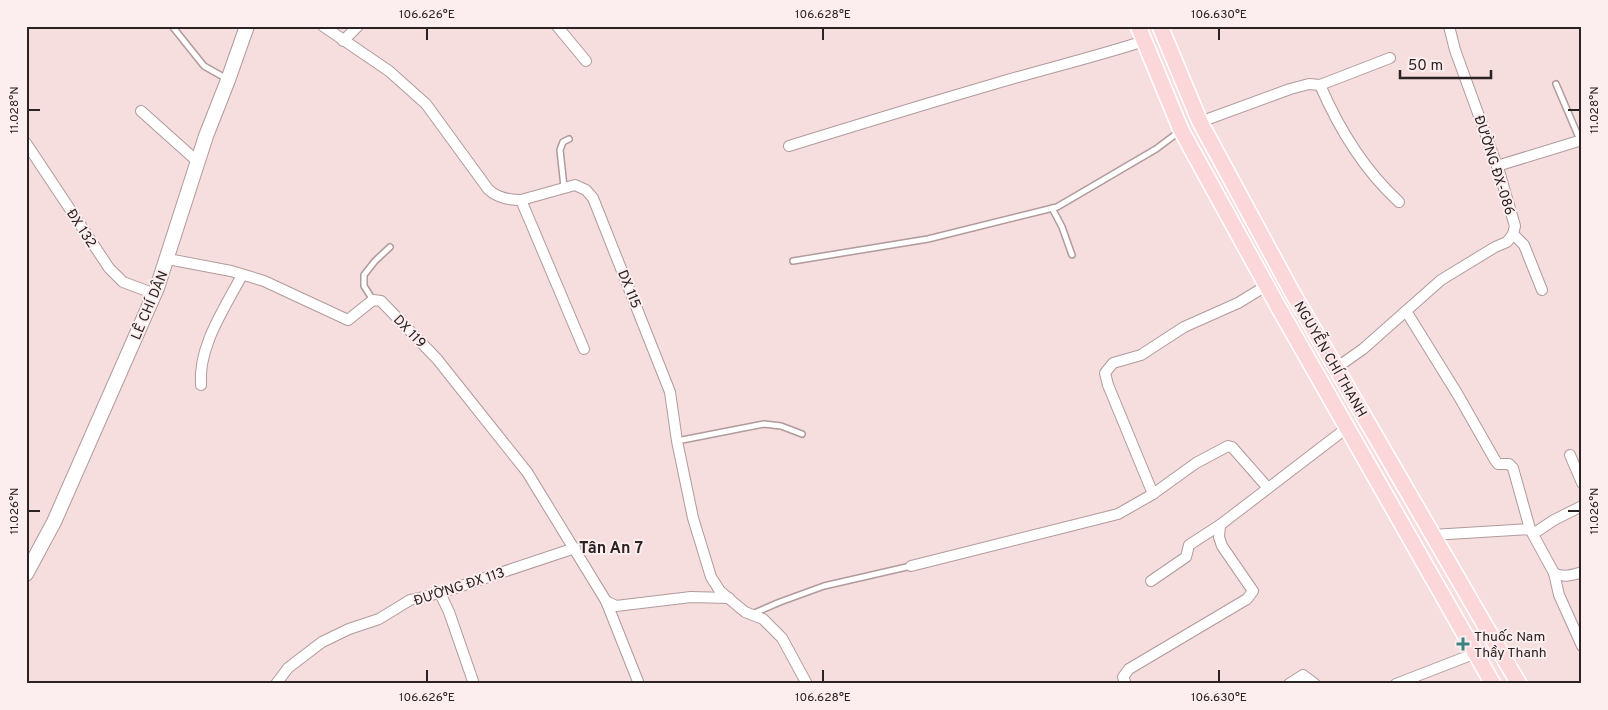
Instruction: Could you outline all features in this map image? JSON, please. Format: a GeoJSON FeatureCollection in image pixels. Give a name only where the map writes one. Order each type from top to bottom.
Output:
{"type":"FeatureCollection","features":[{"type":"Feature","properties":{"kind":"main road","name":"NGUYỄN CHÍ THANH"},"geometry":{"type":"LineString","coordinates":[[1138,26],[1182,130],[1266,286],[1493,684]]}},
{"type":"Feature","properties":{"kind":"main road","name":"NGUYỄN CHÍ THANH"},"geometry":{"type":"LineString","coordinates":[[1161,27],[1200,122],[1292,292],[1519,684]]}},
{"type":"Feature","properties":{"kind":"main road"},"geometry":{"type":"LineString","coordinates":[[1182,130],[1200,122]]}},
{"type":"Feature","properties":{"kind":"main road"},"geometry":{"type":"LineString","coordinates":[[1414,546],[1432,535]]}},
{"type":"Feature","properties":{"kind":"street","name":"LÊ CHÍ DÂN"},"geometry":{"type":"LineString","coordinates":[[26,574],[54,522],[155,294],[206,136],[247,26]]}},
{"type":"Feature","properties":{"kind":"street"},"geometry":{"type":"LineString","coordinates":[[323,26],[389,71],[426,104],[495,196],[521,200],[564,186]]}},
{"type":"Feature","properties":{"kind":"street"},"geometry":{"type":"LineString","coordinates":[[344,41],[358,26]]}},
{"type":"Feature","properties":{"kind":"street"},"geometry":{"type":"LineString","coordinates":[[557,26],[586,61]]}},
{"type":"Feature","properties":{"kind":"street","name":"ĐƯỜNG ĐX-086"},"geometry":{"type":"LineString","coordinates":[[1336,368],[1363,349],[1452,272],[1495,246],[1507,242],[1513,234],[1515,226],[1497,166],[1449,26]]}},
{"type":"Feature","properties":{"kind":"street"},"geometry":{"type":"LineString","coordinates":[[789,146],[996,83],[1144,41]]}},
{"type":"Feature","properties":{"kind":"street"},"geometry":{"type":"LineString","coordinates":[[1200,122],[1290,89],[1309,84],[1320,85],[1390,58]]}},
{"type":"Feature","properties":{"kind":"street"},"geometry":{"type":"LineString","coordinates":[[1320,85],[1348,142],[1380,185],[1399,202]]}},
{"type":"Feature","properties":{"kind":"street"},"geometry":{"type":"LineString","coordinates":[[141,111],[198,162]]}},
{"type":"Feature","properties":{"kind":"street"},"geometry":{"type":"LineString","coordinates":[[1497,166],[1581,140]]}},
{"type":"Feature","properties":{"kind":"street","name":"ĐX 132"},"geometry":{"type":"LineString","coordinates":[[26,143],[108,268],[123,282],[155,294]]}},
{"type":"Feature","properties":{"kind":"street","name":"DX 115"},"geometry":{"type":"LineString","coordinates":[[564,186],[575,185],[586,190],[593,198],[670,392],[693,518],[711,577],[720,591],[745,612],[763,619],[782,638],[807,684]]}},
{"type":"Feature","properties":{"kind":"street"},"geometry":{"type":"LineString","coordinates":[[521,200],[584,349]]}},
{"type":"Feature","properties":{"kind":"street"},"geometry":{"type":"LineString","coordinates":[[1513,234],[1524,245],[1542,290]]}},
{"type":"Feature","properties":{"kind":"street"},"geometry":{"type":"LineString","coordinates":[[168,258],[264,281],[348,320],[373,300]]}},
{"type":"Feature","properties":{"kind":"street"},"geometry":{"type":"LineString","coordinates":[[201,385],[201,368],[204,355],[213,331],[242,275]]}},
{"type":"Feature","properties":{"kind":"street"},"geometry":{"type":"LineString","coordinates":[[1153,494],[1108,385],[1105,373],[1113,363],[1141,355],[1184,327],[1238,303],[1266,286]]}},
{"type":"Feature","properties":{"kind":"street","name":"DX 119"},"geometry":{"type":"LineString","coordinates":[[373,300],[381,301],[437,359],[527,472],[575,548],[606,602],[639,684]]}},
{"type":"Feature","properties":{"kind":"street"},"geometry":{"type":"LineString","coordinates":[[1406,311],[1458,395],[1495,460],[1498,464],[1509,464],[1513,468],[1532,531],[1554,573],[1559,595],[1581,643]]}},
{"type":"Feature","properties":{"kind":"street"},"geometry":{"type":"LineString","coordinates":[[1151,581],[1186,557],[1189,545],[1220,525],[1348,427]]}},
{"type":"Feature","properties":{"kind":"street"},"geometry":{"type":"LineString","coordinates":[[912,566],[1107,518],[1127,510],[1196,463],[1228,446],[1232,447],[1268,488]]}},
{"type":"Feature","properties":{"kind":"street"},"geometry":{"type":"LineString","coordinates":[[1570,455],[1582,483]]}},
{"type":"Feature","properties":{"kind":"street"},"geometry":{"type":"LineString","coordinates":[[1432,535],[1532,531],[1582,506]]}},
{"type":"Feature","properties":{"kind":"street"},"geometry":{"type":"LineString","coordinates":[[1126,684],[1124,677],[1129,669],[1247,599],[1253,591],[1222,546],[1219,537],[1220,525]]}},
{"type":"Feature","properties":{"kind":"street","name":"ĐƯỜNG ĐX 113"},"geometry":{"type":"LineString","coordinates":[[276,684],[288,668],[322,642],[349,629],[378,619],[410,600],[440,593],[575,548]]}},
{"type":"Feature","properties":{"kind":"street"},"geometry":{"type":"LineString","coordinates":[[1554,573],[1558,576],[1569,576],[1582,572]]}},
{"type":"Feature","properties":{"kind":"street"},"geometry":{"type":"LineString","coordinates":[[440,593],[449,612],[474,684]]}},
{"type":"Feature","properties":{"kind":"street"},"geometry":{"type":"LineString","coordinates":[[606,602],[616,606],[691,597],[729,598]]}},
{"type":"Feature","properties":{"kind":"street"},"geometry":{"type":"LineString","coordinates":[[1396,684],[1476,653]]}},
{"type":"Feature","properties":{"kind":"street"},"geometry":{"type":"LineString","coordinates":[[1289,684],[1303,675],[1315,684]]}},
{"type":"Feature","properties":{"kind":"lane"},"geometry":{"type":"LineString","coordinates":[[172,26],[204,66],[228,80]]}},
{"type":"Feature","properties":{"kind":"lane"},"geometry":{"type":"LineString","coordinates":[[1556,84],[1581,140]]}},
{"type":"Feature","properties":{"kind":"lane"},"geometry":{"type":"LineString","coordinates":[[793,260],[928,240],[1057,207],[1139,160],[1182,130]]}},
{"type":"Feature","properties":{"kind":"lane"},"geometry":{"type":"LineString","coordinates":[[564,186],[560,150],[563,142],[569,139]]}},
{"type":"Feature","properties":{"kind":"lane"},"geometry":{"type":"LineString","coordinates":[[1052,208],[1062,227],[1072,255]]}},
{"type":"Feature","properties":{"kind":"lane"},"geometry":{"type":"LineString","coordinates":[[373,300],[364,286],[364,275],[375,260],[390,247]]}},
{"type":"Feature","properties":{"kind":"lane"},"geometry":{"type":"LineString","coordinates":[[678,441],[764,424],[781,426],[802,434]]}},
{"type":"Feature","properties":{"kind":"lane"},"geometry":{"type":"LineString","coordinates":[[752,614],[824,586],[912,566]]}},
{"type":"Feature","properties":{"kind":"place","name":"Thuốc Nam Thầy Thanh"},"geometry":{"type":"Point","coordinates":[1463,644]}},
{"type":"Feature","properties":{"kind":"district","name":"Tân An 7"},"geometry":{"type":"Point","coordinates":[611,547]}}]}
